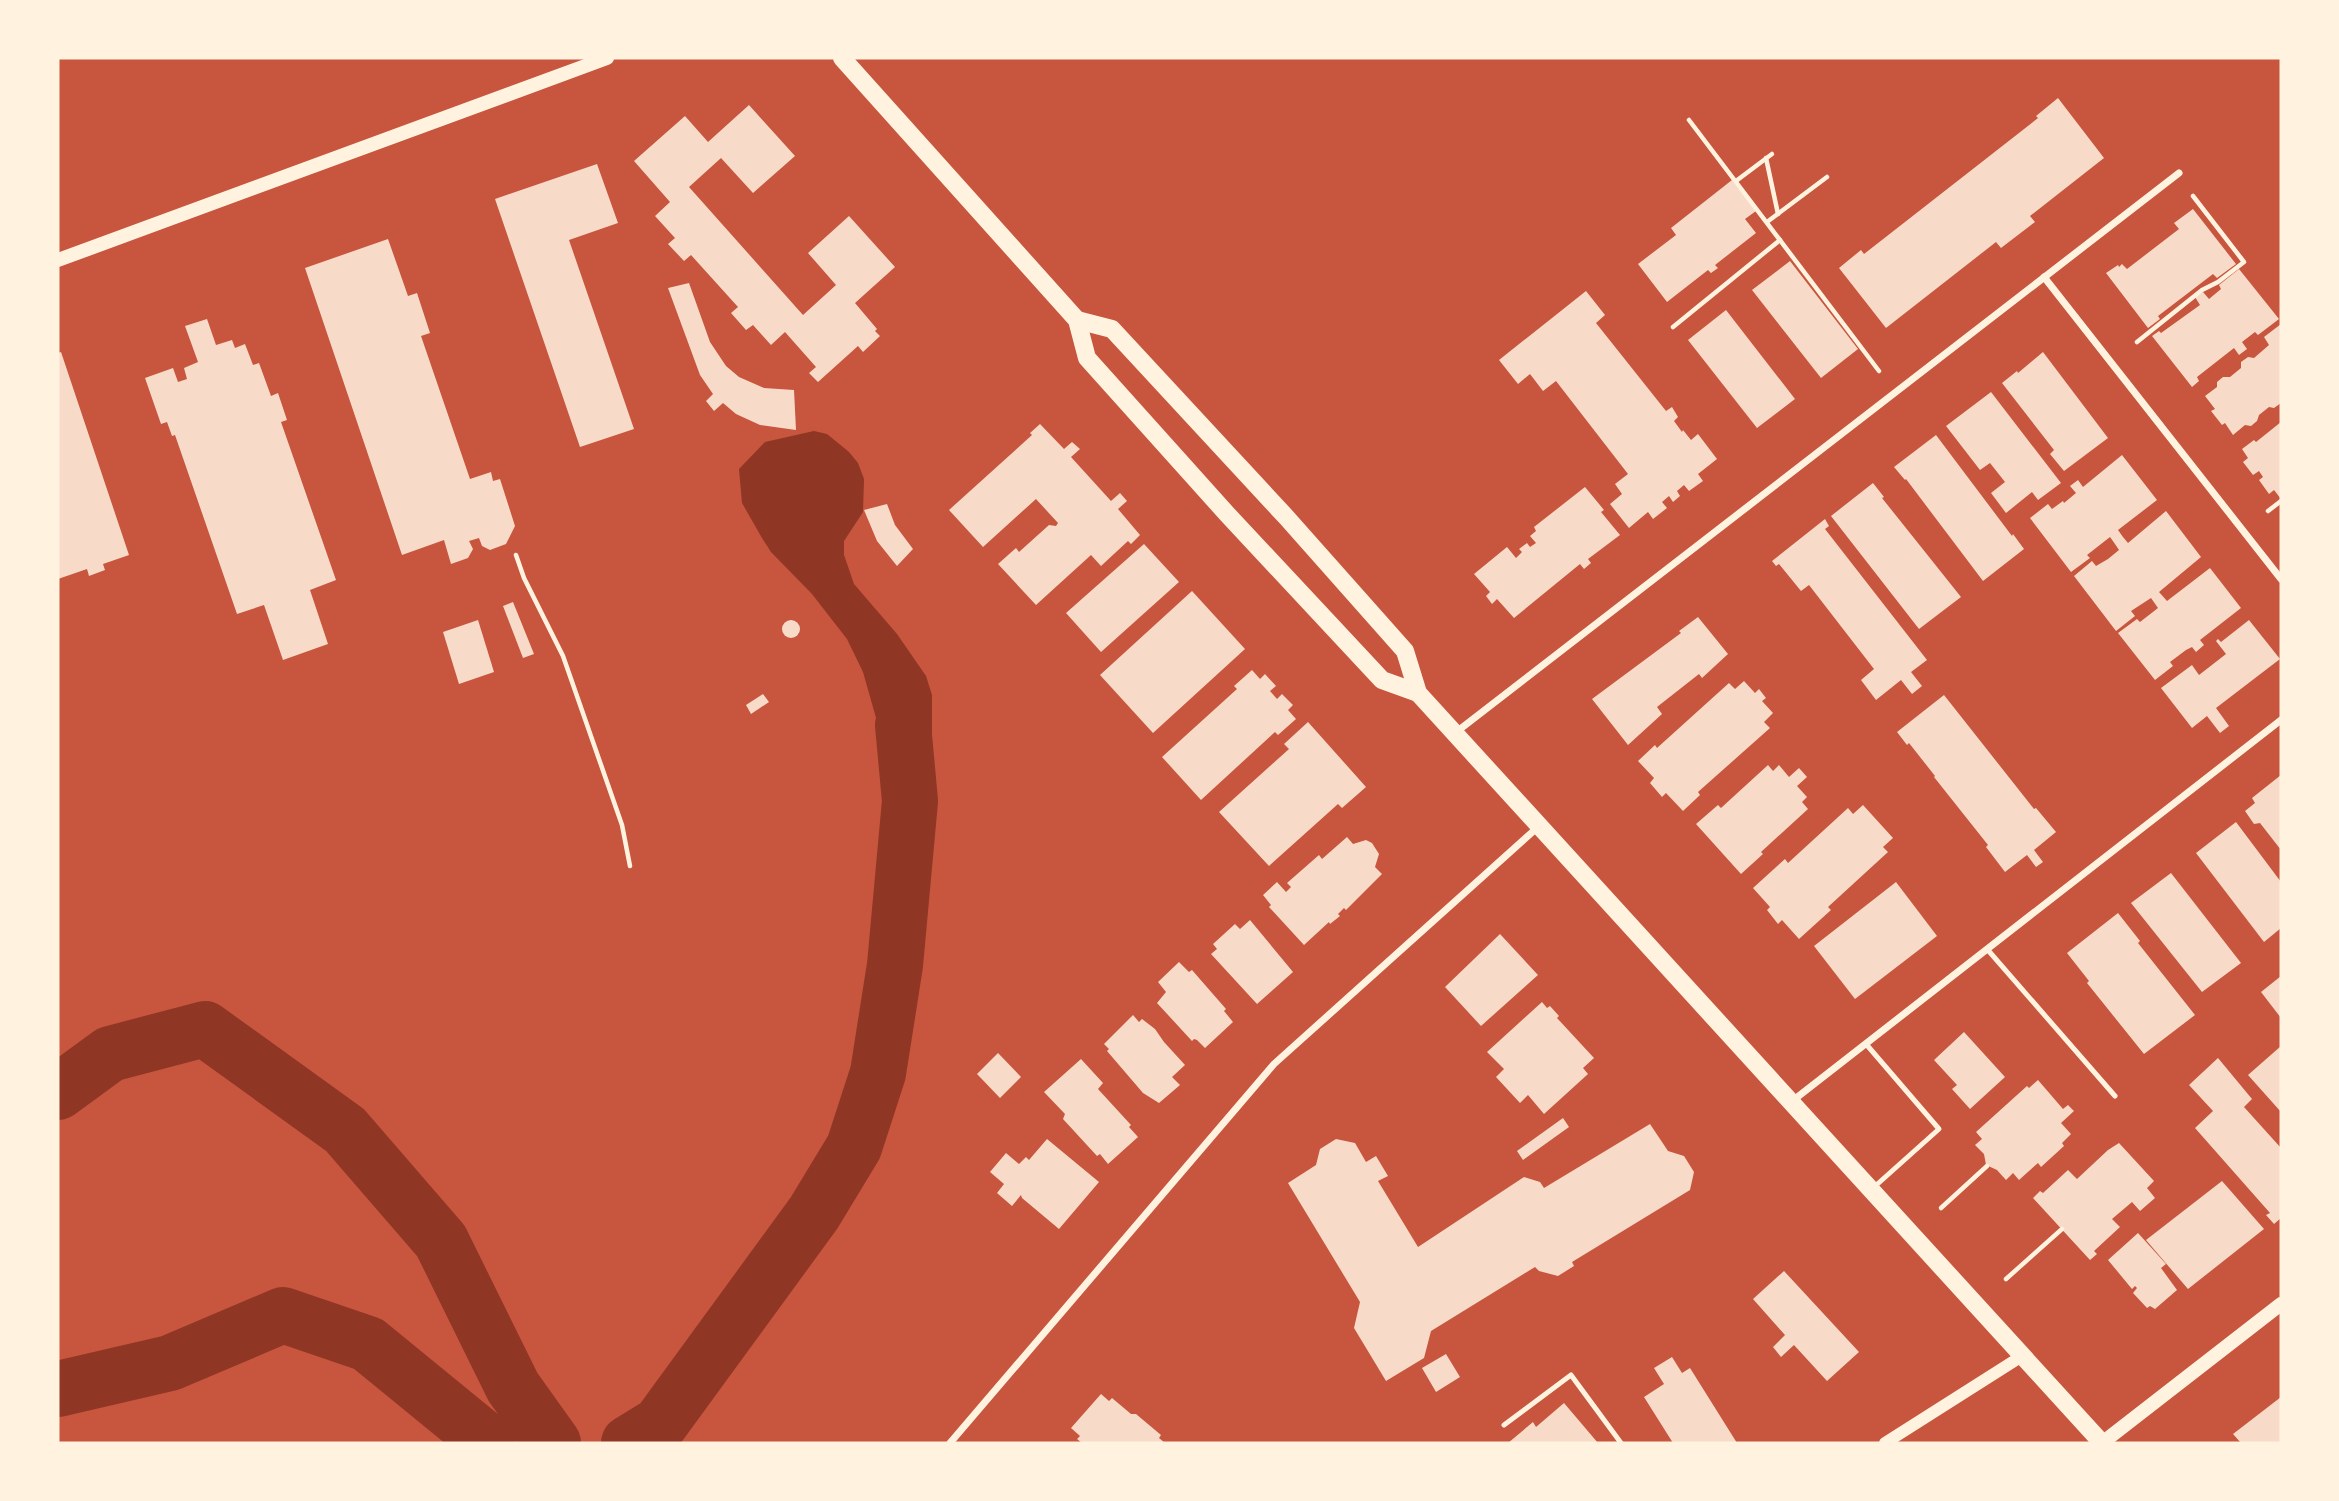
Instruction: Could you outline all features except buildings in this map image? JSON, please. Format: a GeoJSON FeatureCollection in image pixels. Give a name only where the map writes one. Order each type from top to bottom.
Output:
{"type":"FeatureCollection","features":[{"type":"Feature","properties":{"kind":"main road"},"geometry":{"type":"LineString","coordinates":[[58,260],[607,58]]}},
{"type":"Feature","properties":{"kind":"main road"},"geometry":{"type":"LineString","coordinates":[[842,58],[1077,320],[1087,358],[1227,514],[1382,680],[1418,693]]}},
{"type":"Feature","properties":{"kind":"main road"},"geometry":{"type":"LineString","coordinates":[[1077,320],[1112,330],[1287,518],[1405,651],[1418,693],[2102,1443],[2281,1304]]}},
{"type":"Feature","properties":{"kind":"street"},"geometry":{"type":"LineString","coordinates":[[1455,734],[2179,173]]}},
{"type":"Feature","properties":{"kind":"street"},"geometry":{"type":"LineString","coordinates":[[2044,277],[2281,579]]}},
{"type":"Feature","properties":{"kind":"street"},"geometry":{"type":"LineString","coordinates":[[1790,1103],[2281,720]]}},
{"type":"Feature","properties":{"kind":"street"},"geometry":{"type":"LineString","coordinates":[[950,1443],[1274,1064],[1539,826]]}},
{"type":"Feature","properties":{"kind":"street"},"geometry":{"type":"LineString","coordinates":[[1885,1443],[2022,1356]]}},
{"type":"Feature","properties":{"kind":"lane"},"geometry":{"type":"LineString","coordinates":[[1987,949],[2115,1096]]}},
{"type":"Feature","properties":{"kind":"lane"},"geometry":{"type":"LineString","coordinates":[[1866,1044],[1939,1129],[1871,1190]]}},
{"type":"Feature","properties":{"kind":"lane"},"geometry":{"type":"LineString","coordinates":[[1504,1425],[1572,1375],[1621,1443]]}},
{"type":"Feature","properties":{"kind":"path"},"geometry":{"type":"LineString","coordinates":[[1689,120],[1879,370]]}},
{"type":"Feature","properties":{"kind":"path"},"geometry":{"type":"LineString","coordinates":[[1736,181],[1772,154]]}},
{"type":"Feature","properties":{"kind":"path"},"geometry":{"type":"LineString","coordinates":[[1766,158],[1778,214]]}},
{"type":"Feature","properties":{"kind":"path"},"geometry":{"type":"LineString","coordinates":[[1767,222],[1827,177]]}},
{"type":"Feature","properties":{"kind":"path"},"geometry":{"type":"LineString","coordinates":[[2137,342],[2202,290],[2218,282],[2244,262],[2193,196]]}},
{"type":"Feature","properties":{"kind":"path"},"geometry":{"type":"LineString","coordinates":[[1673,327],[1780,240]]}},
{"type":"Feature","properties":{"kind":"path"},"geometry":{"type":"LineString","coordinates":[[2268,512],[2281,501]]}},
{"type":"Feature","properties":{"kind":"path"},"geometry":{"type":"LineString","coordinates":[[516,555],[524,578],[563,656],[622,825],[630,866]]}},
{"type":"Feature","properties":{"kind":"path"},"geometry":{"type":"LineString","coordinates":[[1941,1208],[1987,1166]]}},
{"type":"Feature","properties":{"kind":"path"},"geometry":{"type":"LineString","coordinates":[[2006,1279],[2062,1229]]}},
{"type":"Feature","properties":{"kind":"shaded area"},"geometry":{"type":"Polygon","coordinates":[[[814,431],[827,434],[849,452],[858,463],[864,479],[863,512],[844,541],[844,555],[854,584],[897,634],[926,676],[932,695],[932,801],[910,801],[887,789],[886,753],[863,672],[847,639],[812,594],[771,552],[742,503],[739,469],[765,442],[814,431]]]}},
{"type":"Feature","properties":{"kind":"waterway"},"geometry":{"type":"LineString","coordinates":[[629,1443],[660,1424],[814,1213],[854,1147],[878,1073],[895,965],[910,801],[903,725]]}},
{"type":"Feature","properties":{"kind":"waterway"},"geometry":{"type":"LineString","coordinates":[[58,1092],[110,1054],[205,1029],[345,1130],[441,1241],[513,1387],[553,1443]]}},
{"type":"Feature","properties":{"kind":"waterway"},"geometry":{"type":"LineString","coordinates":[[58,1389],[170,1363],[283,1315],[368,1344],[489,1443]]}}]}
